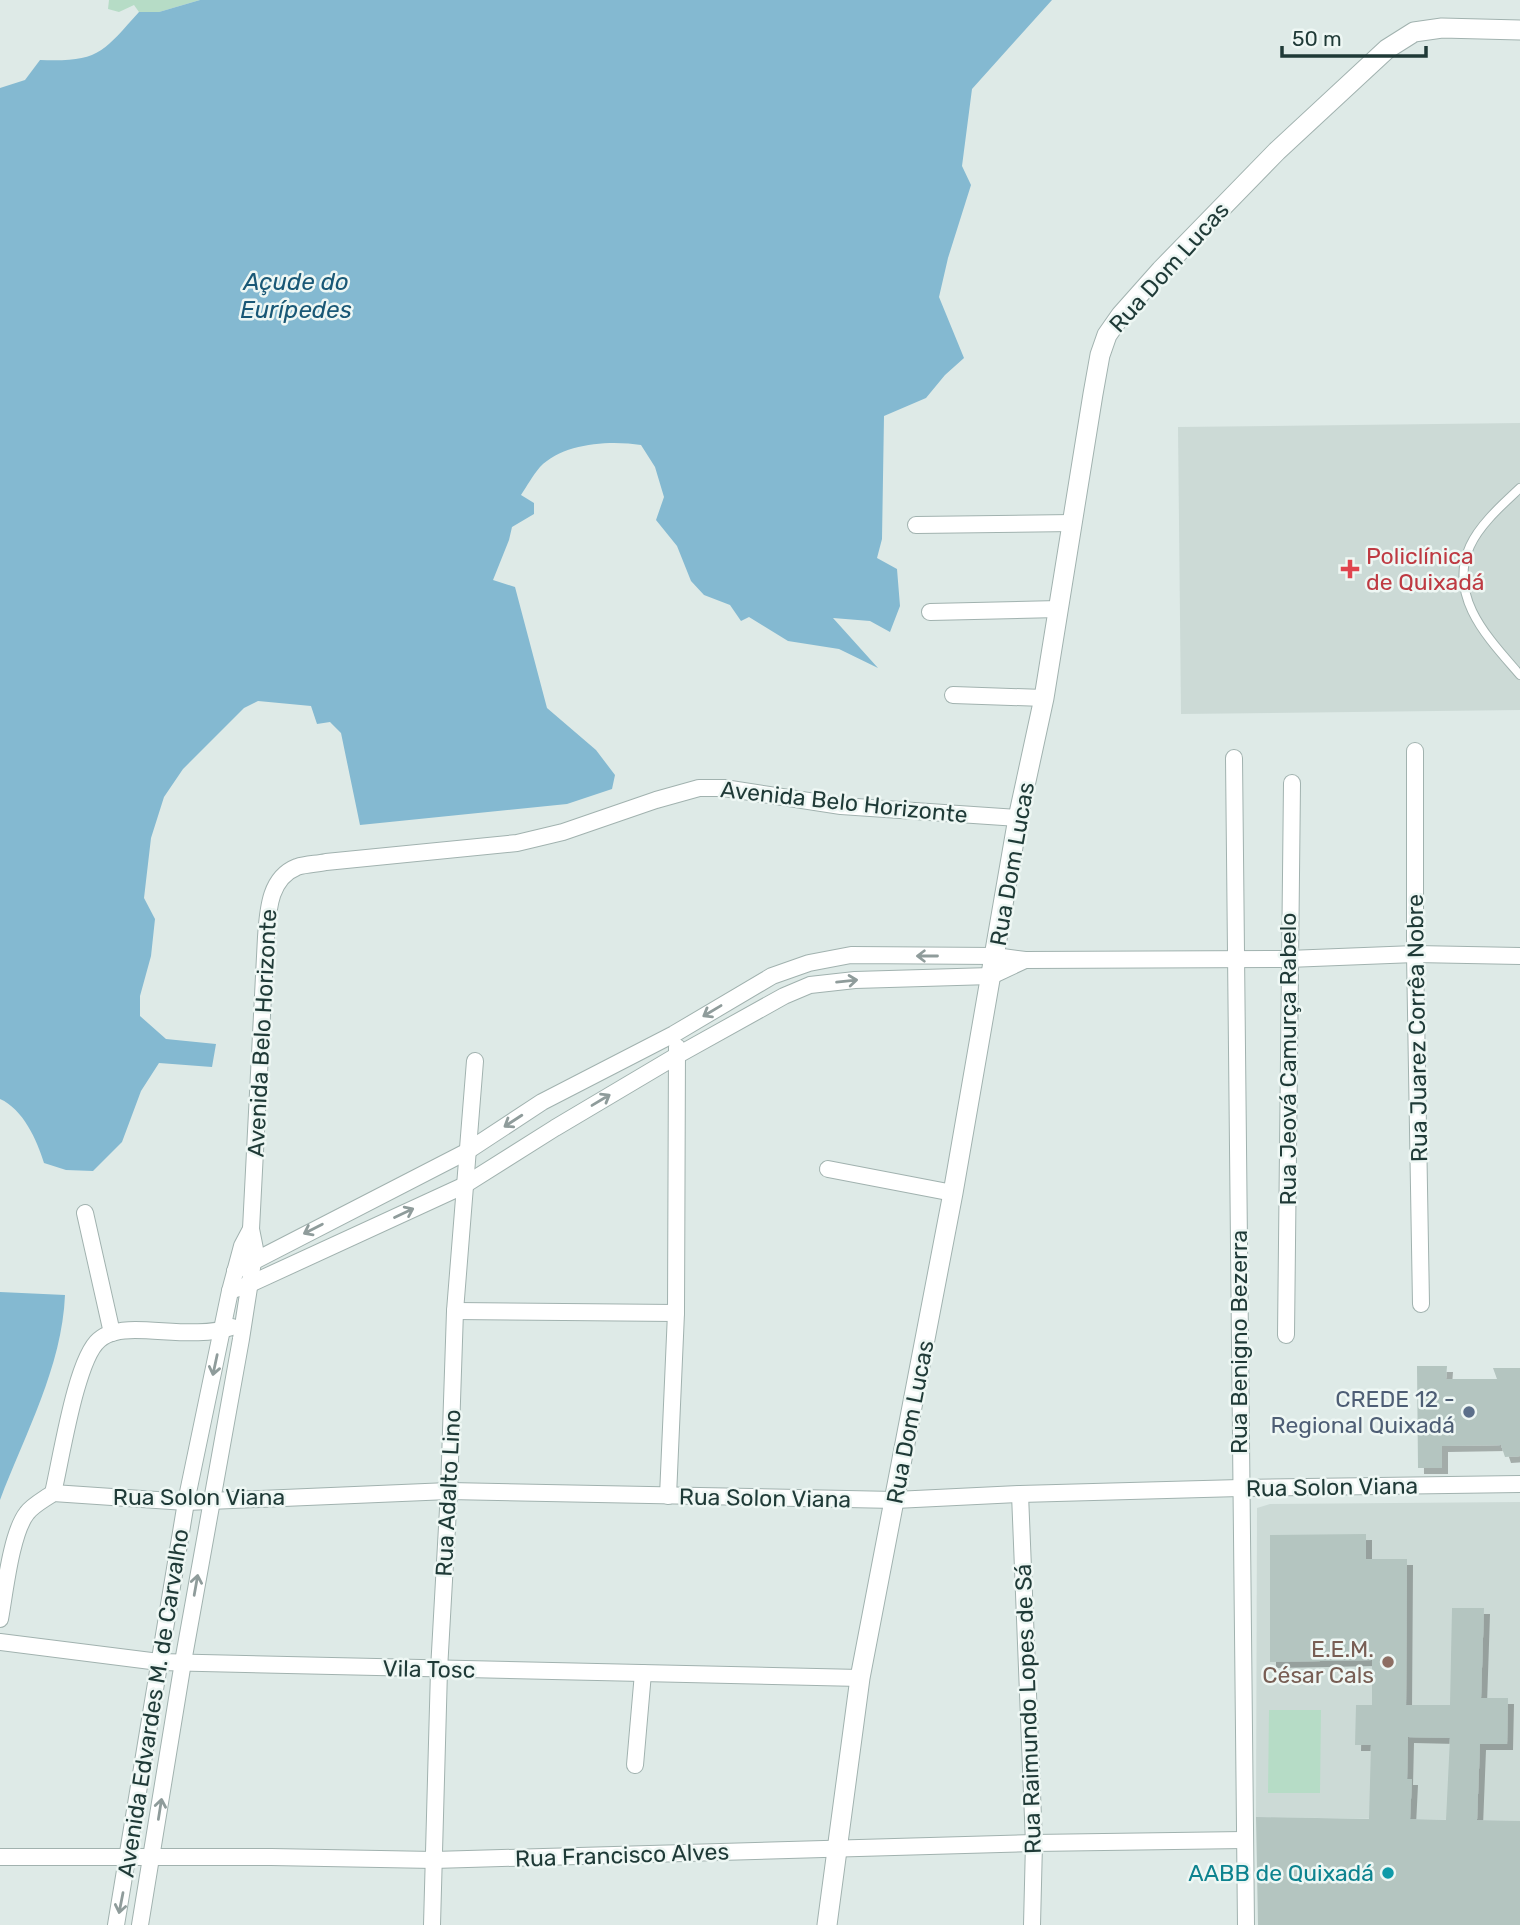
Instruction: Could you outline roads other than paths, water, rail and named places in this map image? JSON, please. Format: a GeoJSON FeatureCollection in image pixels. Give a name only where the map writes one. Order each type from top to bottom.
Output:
{"type":"FeatureCollection","features":[{"type":"Feature","properties":{"kind":"street","name":"Rua Dom Lucas"},"geometry":{"type":"LineString","coordinates":[[827,1925],[860,1678],[953,1193],[1018,818],[1044,698],[1100,355],[1107,335],[1161,270],[1277,151],[1387,49],[1413,32],[1442,28],[1520,30]]}},
{"type":"Feature","properties":{"kind":"street"},"geometry":{"type":"LineString","coordinates":[[916,525],[1073,523]]}},
{"type":"Feature","properties":{"kind":"street"},"geometry":{"type":"LineString","coordinates":[[930,612],[1059,609]]}},
{"type":"Feature","properties":{"kind":"street"},"geometry":{"type":"LineString","coordinates":[[953,695],[1044,698]]}},
{"type":"Feature","properties":{"kind":"street","name":"Rua Juarez Corrêa Nobre"},"geometry":{"type":"LineString","coordinates":[[1415,751],[1415,954],[1421,1304]]}},
{"type":"Feature","properties":{"kind":"street","name":"Rua Benigno Bezerra"},"geometry":{"type":"LineString","coordinates":[[1234,758],[1246,1925]]}},
{"type":"Feature","properties":{"kind":"street","name":"Rua Jeová Camurça Rabelo"},"geometry":{"type":"LineString","coordinates":[[1286,1335],[1292,783]]}},
{"type":"Feature","properties":{"kind":"street","name":"Avenida Belo Horizonte"},"geometry":{"type":"LineString","coordinates":[[251,1229],[270,900],[283,876],[296,867],[517,842],[563,832],[699,788],[724,788],[841,806],[1018,818]]}},
{"type":"Feature","properties":{"kind":"street"},"geometry":{"type":"LineString","coordinates":[[235,1271],[466,1152],[542,1102],[674,1034],[772,976],[809,963],[851,956],[995,956],[1025,960],[1288,959],[1415,954],[1520,956]]}},
{"type":"Feature","properties":{"kind":"street"},"geometry":{"type":"LineString","coordinates":[[230,1292],[463,1185],[678,1055],[784,996],[810,985],[855,980],[991,976],[1025,960]]}},
{"type":"Feature","properties":{"kind":"street"},"geometry":{"type":"LineString","coordinates":[[809,963],[810,985]]}},
{"type":"Feature","properties":{"kind":"street"},"geometry":{"type":"LineString","coordinates":[[668,1496],[676,1313],[678,1055],[674,1034]]}},
{"type":"Feature","properties":{"kind":"street","name":"Rua Adalto Lino"},"geometry":{"type":"LineString","coordinates":[[432,1925],[439,1670],[455,1311],[475,1061]]}},
{"type":"Feature","properties":{"kind":"street"},"geometry":{"type":"LineString","coordinates":[[542,1102],[555,1128]]}},
{"type":"Feature","properties":{"kind":"street"},"geometry":{"type":"LineString","coordinates":[[828,1169],[953,1193]]}},
{"type":"Feature","properties":{"kind":"street"},"geometry":{"type":"LineString","coordinates":[[85,1213],[112,1333]]}},
{"type":"Feature","properties":{"kind":"street","name":"Avenida Edvardes M. de Carvalho"},"geometry":{"type":"LineString","coordinates":[[140,1925],[183,1662],[244,1322],[255,1250],[251,1229]]}},
{"type":"Feature","properties":{"kind":"street","name":"Avenida Edvardes M. de Carvalho"},"geometry":{"type":"LineString","coordinates":[[116,1925],[186,1502],[235,1271],[242,1246],[251,1229]]}},
{"type":"Feature","properties":{"kind":"street"},"geometry":{"type":"LineString","coordinates":[[455,1311],[676,1313]]}},
{"type":"Feature","properties":{"kind":"street"},"geometry":{"type":"LineString","coordinates":[[0,1619],[12,1554],[22,1520],[29,1510],[53,1493],[85,1360],[100,1338],[132,1330],[222,1330],[244,1322]]}},
{"type":"Feature","properties":{"kind":"street","name":"Rua Solon Viana"},"geometry":{"type":"LineString","coordinates":[[53,1493],[186,1502],[449,1492],[895,1500],[1240,1488],[1520,1485]]}},
{"type":"Feature","properties":{"kind":"street","name":"Rua Raimundo Lopes de Sá"},"geometry":{"type":"LineString","coordinates":[[1020,1494],[1034,1843],[1032,1925]]}},
{"type":"Feature","properties":{"kind":"street","name":"Vila Tosc"},"geometry":{"type":"LineString","coordinates":[[0,1642],[159,1662],[860,1678]]}},
{"type":"Feature","properties":{"kind":"street"},"geometry":{"type":"LineString","coordinates":[[635,1765],[643,1673]]}},
{"type":"Feature","properties":{"kind":"street","name":"Rua Francisco Alves"},"geometry":{"type":"LineString","coordinates":[[0,1857],[434,1860],[1034,1843],[1244,1840]]}},
{"type":"Feature","properties":{"kind":"lane"},"geometry":{"type":"LineString","coordinates":[[1520,488],[1470,545],[1463,572],[1466,602],[1485,634],[1520,675]]}},
{"type":"Feature","properties":{"kind":"water","name":"Açude do Eurípedes"},"geometry":{"type":"Polygon","coordinates":[[[200,0],[1052,0],[972,89],[962,166],[971,185],[939,297],[964,358],[926,398],[884,416],[882,539],[877,558],[897,569],[900,606],[890,632],[870,621],[833,618],[878,668],[839,649],[788,641],[749,617],[741,621],[730,605],[704,595],[691,581],[677,546],[656,520],[664,497],[655,467],[641,445],[587,445],[550,459],[537,470],[521,495],[534,503],[534,514],[512,527],[493,580],[515,587],[547,708],[596,750],[615,775],[612,789],[567,804],[360,825],[341,733],[330,722],[317,724],[311,706],[258,701],[244,708],[183,769],[164,797],[151,838],[144,898],[155,919],[151,956],[140,996],[140,1016],[166,1039],[216,1044],[212,1067],[159,1063],[141,1091],[122,1142],[93,1171],[66,1170],[44,1163],[33,1135],[22,1118],[16,1110],[0,1099],[0,88],[25,80],[40,60],[75,59],[98,52],[139,12],[159,12],[200,0]]]}},
{"type":"Feature","properties":{"kind":"water"},"geometry":{"type":"Polygon","coordinates":[[[0,1292],[65,1295],[50,1374],[0,1500],[0,1292]]]}},
{"type":"Feature","properties":{"kind":"place","name":"Policlínica de Quixadá"},"geometry":{"type":"Point","coordinates":[1350,569]}},
{"type":"Feature","properties":{"kind":"place","name":"CREDE 12 - Regional Quixadá"},"geometry":{"type":"Point","coordinates":[1469,1412]}},
{"type":"Feature","properties":{"kind":"place","name":"E.E.M. César Cals"},"geometry":{"type":"Point","coordinates":[1388,1662]}},
{"type":"Feature","properties":{"kind":"place","name":"AABB de Quixadá"},"geometry":{"type":"Point","coordinates":[1388,1873]}}]}
